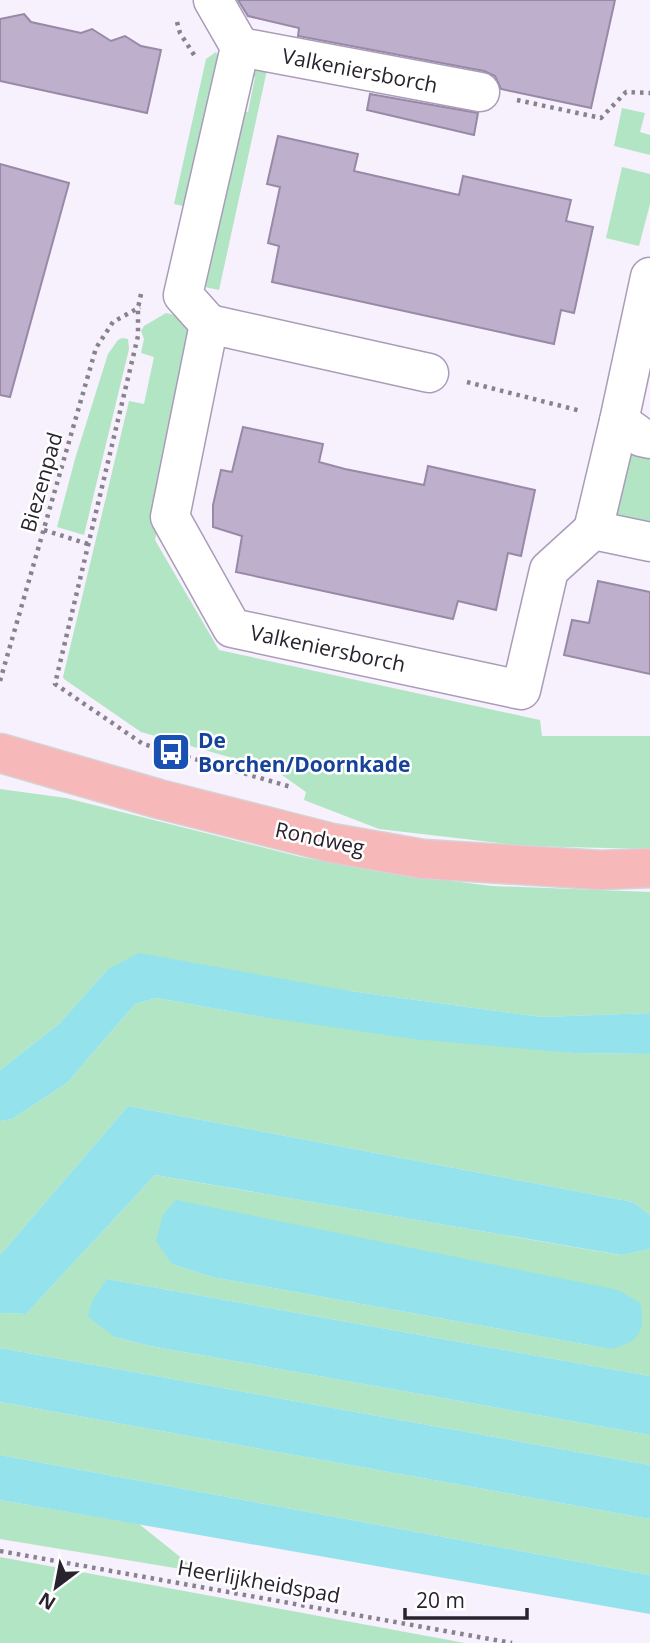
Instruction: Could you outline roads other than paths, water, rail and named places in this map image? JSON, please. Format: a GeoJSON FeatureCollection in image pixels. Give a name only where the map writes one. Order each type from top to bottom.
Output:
{"type":"FeatureCollection","features":[{"type":"Feature","properties":{"kind":"main road","name":"Rondweg"},"geometry":{"type":"LineString","coordinates":[[0,752],[159,799],[358,847],[423,859],[601,870],[650,868]]}},
{"type":"Feature","properties":{"kind":"street"},"geometry":{"type":"LineString","coordinates":[[202,5],[240,47],[183,295],[209,324],[429,373]]}},
{"type":"Feature","properties":{"kind":"street","name":"Valkeniersborch"},"geometry":{"type":"LineString","coordinates":[[240,47],[480,92]]}},
{"type":"Feature","properties":{"kind":"street"},"geometry":{"type":"LineString","coordinates":[[650,277],[634,430],[593,530],[650,542]]}},
{"type":"Feature","properties":{"kind":"street","name":"Valkeniersborch"},"geometry":{"type":"LineString","coordinates":[[209,324],[170,517],[232,628],[521,690],[549,570],[593,530]]}},
{"type":"Feature","properties":{"kind":"water"},"geometry":{"type":"Polygon","coordinates":[[[139,953],[350,991],[542,1017],[650,1013],[650,1054],[573,1053],[413,1039],[157,998],[135,1004],[67,1083],[12,1119],[0,1121],[0,1070],[59,1024],[107,970],[139,953]]]}},
{"type":"Feature","properties":{"kind":"water"},"geometry":{"type":"Polygon","coordinates":[[[128,1106],[633,1202],[650,1215],[650,1249],[621,1255],[155,1175],[26,1314],[0,1313],[0,1255],[128,1106]]]}},
{"type":"Feature","properties":{"kind":"water"},"geometry":{"type":"Polygon","coordinates":[[[176,1200],[618,1290],[640,1303],[641,1328],[634,1339],[611,1349],[212,1277],[172,1264],[156,1241],[163,1215],[176,1200]]]}},
{"type":"Feature","properties":{"kind":"water"},"geometry":{"type":"Polygon","coordinates":[[[107,1279],[650,1376],[650,1435],[150,1346],[115,1337],[88,1317],[92,1301],[107,1279]]]}},
{"type":"Feature","properties":{"kind":"water"},"geometry":{"type":"Polygon","coordinates":[[[0,1348],[650,1465],[650,1519],[0,1402],[0,1348]]]}},
{"type":"Feature","properties":{"kind":"water"},"geometry":{"type":"Polygon","coordinates":[[[0,1455],[650,1575],[650,1614],[0,1500],[0,1455]]]}},
{"type":"Feature","properties":{"kind":"place","name":"De Borchen/Doornkade"},"geometry":{"type":"Point","coordinates":[171,752]}}]}
